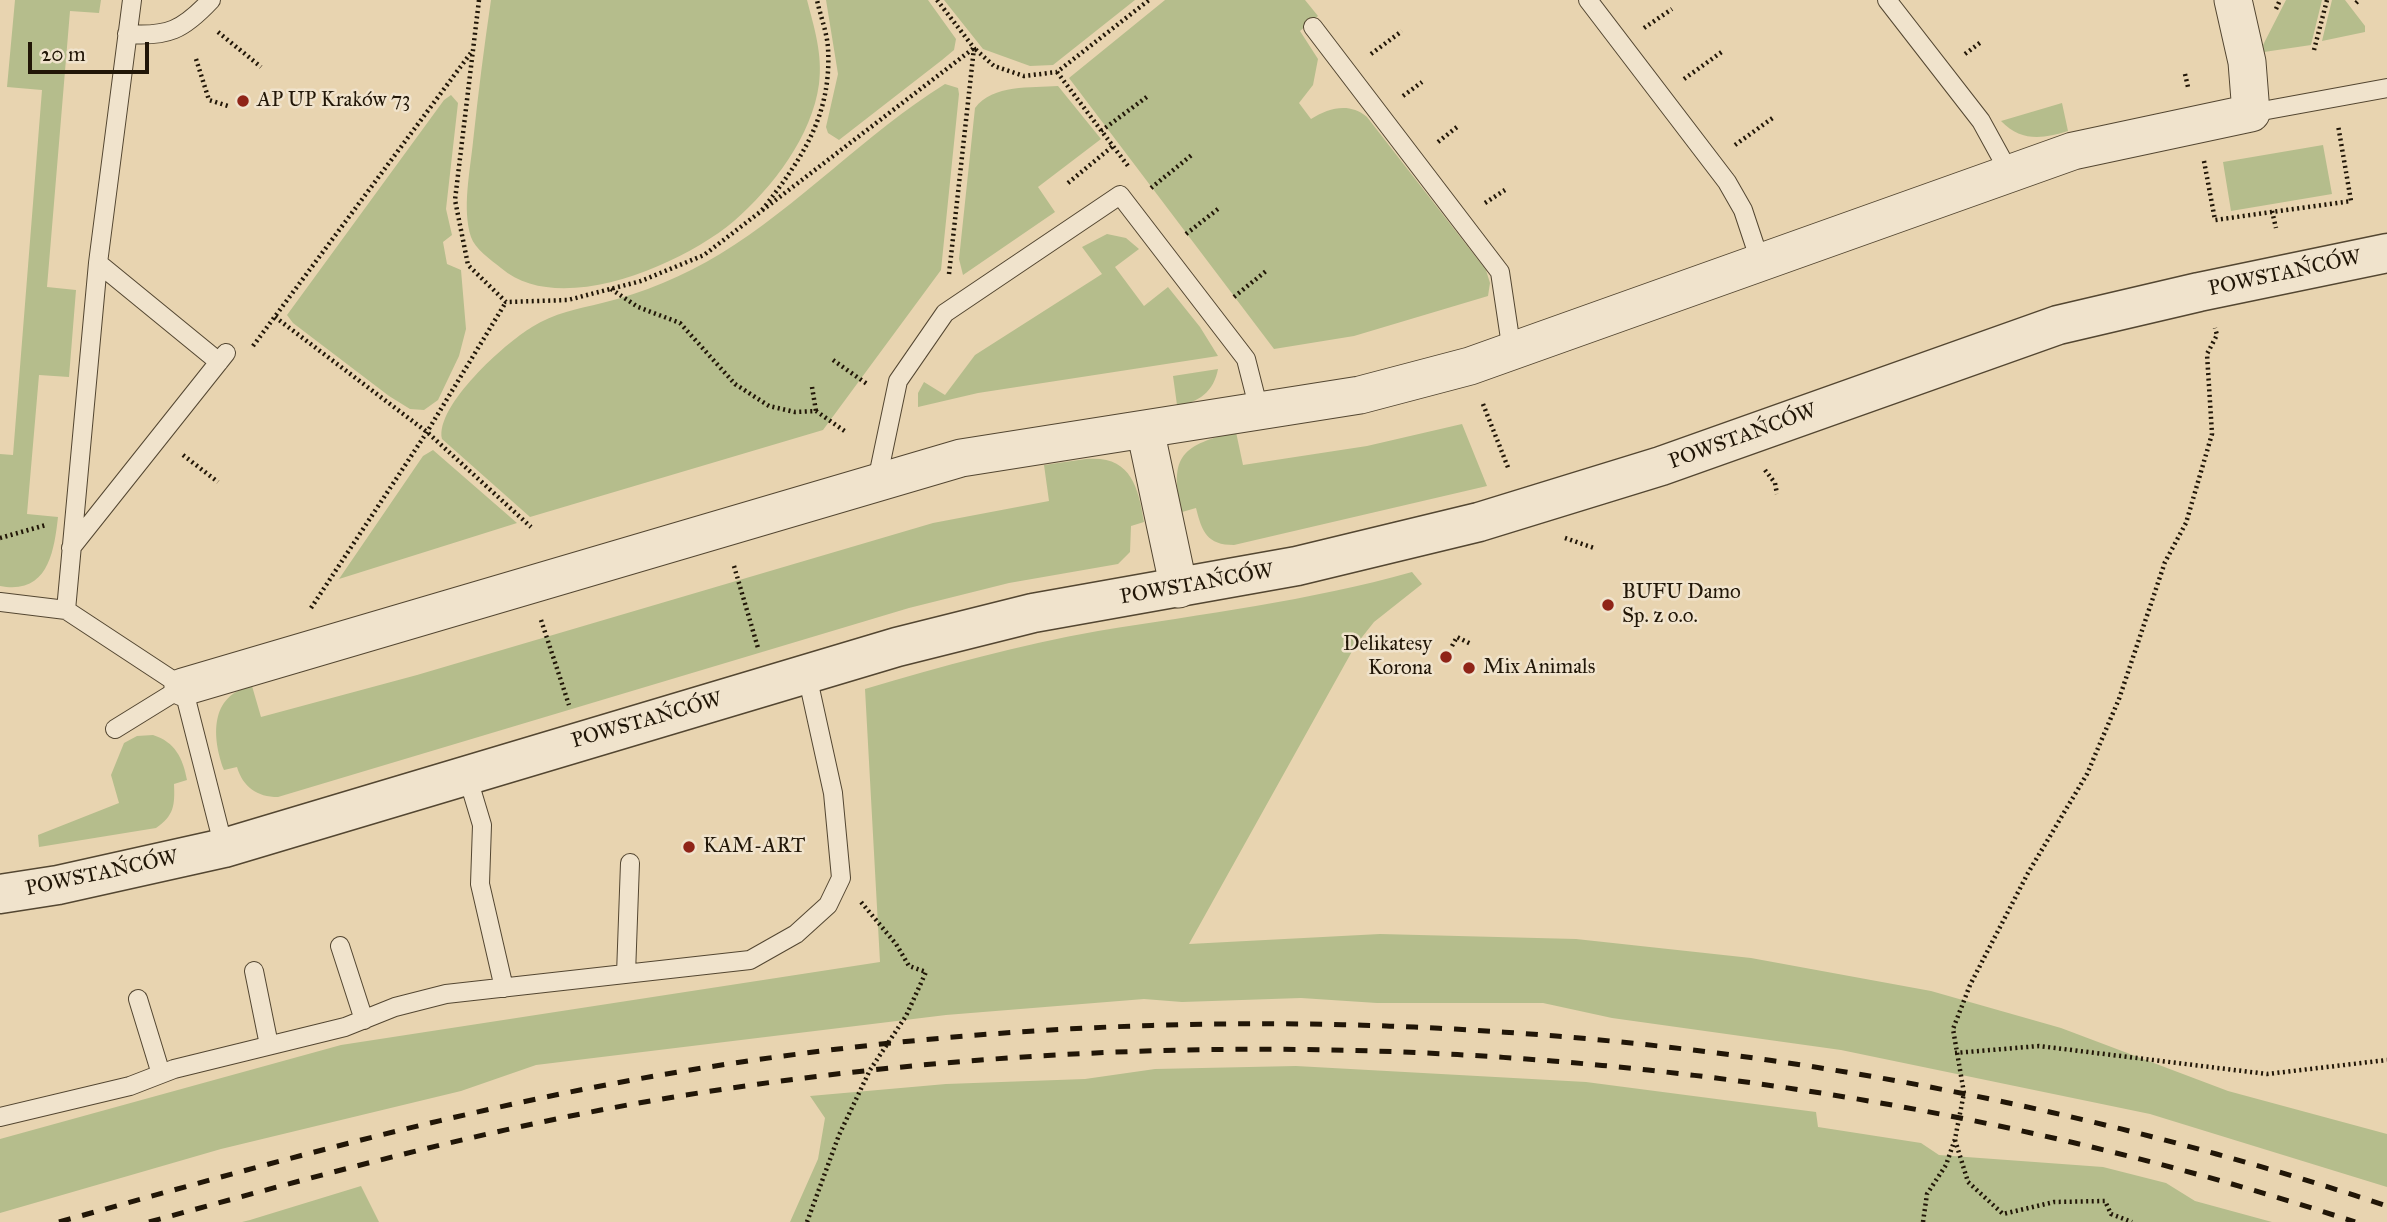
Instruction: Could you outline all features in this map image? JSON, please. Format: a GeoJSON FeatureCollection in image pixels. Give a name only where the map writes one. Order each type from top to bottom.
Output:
{"type":"FeatureCollection","features":[{"type":"Feature","properties":{"kind":"street"},"geometry":{"type":"LineString","coordinates":[[183,687],[961,458],[1360,395],[1470,366],[2073,151],[2251,113],[2247,62],[2233,0]]}},
{"type":"Feature","properties":{"kind":"street","name":"POWSTAŃCÓW"},"geometry":{"type":"LineString","coordinates":[[0,894],[225,848],[897,647],[1033,613],[1180,589],[1310,563],[1524,510],[1661,466],[2059,326],[2199,292],[2387,253]]}},
{"type":"Feature","properties":{"kind":"street"},"geometry":{"type":"LineString","coordinates":[[1145,429],[1180,589]]}},
{"type":"Feature","properties":{"kind":"lane"},"geometry":{"type":"LineString","coordinates":[[66,610],[98,264],[132,0]]}},
{"type":"Feature","properties":{"kind":"lane"},"geometry":{"type":"LineString","coordinates":[[127,34],[156,36],[177,29],[197,15],[211,0]]}},
{"type":"Feature","properties":{"kind":"lane"},"geometry":{"type":"LineString","coordinates":[[1588,0],[1727,182],[1743,210],[1760,261]]}},
{"type":"Feature","properties":{"kind":"lane"},"geometry":{"type":"LineString","coordinates":[[1887,0],[1981,121],[2009,172]]}},
{"type":"Feature","properties":{"kind":"lane"},"geometry":{"type":"LineString","coordinates":[[1313,27],[1500,272],[1512,352]]}},
{"type":"Feature","properties":{"kind":"lane"},"geometry":{"type":"LineString","coordinates":[[2251,113],[2387,88]]}},
{"type":"Feature","properties":{"kind":"lane"},"geometry":{"type":"LineString","coordinates":[[877,481],[898,381],[944,313],[1124,201],[1245,359],[1259,410]]}},
{"type":"Feature","properties":{"kind":"lane"},"geometry":{"type":"LineString","coordinates":[[71,548],[222,357],[98,264]]}},
{"type":"Feature","properties":{"kind":"lane"},"geometry":{"type":"LineString","coordinates":[[0,602],[66,610],[183,687],[225,848]]}},
{"type":"Feature","properties":{"kind":"lane"},"geometry":{"type":"LineString","coordinates":[[0,1117],[130,1086],[161,1074],[364,1020],[395,1007],[446,994],[750,960],[796,934],[828,905],[841,878],[833,793],[807,675]]}},
{"type":"Feature","properties":{"kind":"lane"},"geometry":{"type":"LineString","coordinates":[[115,729],[183,687]]}},
{"type":"Feature","properties":{"kind":"lane"},"geometry":{"type":"LineString","coordinates":[[467,775],[482,825],[480,884],[504,988]]}},
{"type":"Feature","properties":{"kind":"lane"},"geometry":{"type":"LineString","coordinates":[[626,974],[630,863]]}},
{"type":"Feature","properties":{"kind":"lane"},"geometry":{"type":"LineString","coordinates":[[340,946],[364,1020]]}},
{"type":"Feature","properties":{"kind":"lane"},"geometry":{"type":"LineString","coordinates":[[254,971],[269,1045]]}},
{"type":"Feature","properties":{"kind":"lane"},"geometry":{"type":"LineString","coordinates":[[138,999],[161,1074]]}},
{"type":"Feature","properties":{"kind":"path"},"geometry":{"type":"LineString","coordinates":[[479,0],[455,200],[468,265],[506,302],[568,300],[641,281],[704,255],[758,217],[974,48]]}},
{"type":"Feature","properties":{"kind":"path"},"geometry":{"type":"LineString","coordinates":[[758,217],[808,148],[823,104],[828,47],[817,0]]}},
{"type":"Feature","properties":{"kind":"path"},"geometry":{"type":"LineString","coordinates":[[937,0],[974,48],[994,66],[1024,76],[1057,72],[1149,0]]}},
{"type":"Feature","properties":{"kind":"path"},"geometry":{"type":"LineString","coordinates":[[2314,50],[2327,0]]}},
{"type":"Feature","properties":{"kind":"path"},"geometry":{"type":"LineString","coordinates":[[197,15],[261,67]]}},
{"type":"Feature","properties":{"kind":"path"},"geometry":{"type":"LineString","coordinates":[[1346,72],[1402,31]]}},
{"type":"Feature","properties":{"kind":"path"},"geometry":{"type":"LineString","coordinates":[[1956,60],[1981,42]]}},
{"type":"Feature","properties":{"kind":"path"},"geometry":{"type":"LineString","coordinates":[[944,313],[974,48]]}},
{"type":"Feature","properties":{"kind":"path"},"geometry":{"type":"LineString","coordinates":[[222,357],[239,363],[474,49]]}},
{"type":"Feature","properties":{"kind":"path"},"geometry":{"type":"LineString","coordinates":[[1662,96],[1723,51]]}},
{"type":"Feature","properties":{"kind":"path"},"geometry":{"type":"LineString","coordinates":[[196,59],[209,100],[228,106]]}},
{"type":"Feature","properties":{"kind":"path"},"geometry":{"type":"LineString","coordinates":[[1057,72],[1139,180],[1124,201]]}},
{"type":"Feature","properties":{"kind":"path"},"geometry":{"type":"LineString","coordinates":[[1393,103],[1422,82]]}},
{"type":"Feature","properties":{"kind":"path"},"geometry":{"type":"LineString","coordinates":[[1101,131],[1148,96]]}},
{"type":"Feature","properties":{"kind":"path"},"geometry":{"type":"LineString","coordinates":[[1725,152],[1774,117]]}},
{"type":"Feature","properties":{"kind":"path"},"geometry":{"type":"LineString","coordinates":[[1429,148],[1457,127]]}},
{"type":"Feature","properties":{"kind":"path"},"geometry":{"type":"LineString","coordinates":[[2204,162],[2215,220],[2351,201],[2341,142]]}},
{"type":"Feature","properties":{"kind":"path"},"geometry":{"type":"LineString","coordinates":[[1068,183],[1113,146]]}},
{"type":"Feature","properties":{"kind":"path"},"geometry":{"type":"LineString","coordinates":[[1124,201],[1193,154]]}},
{"type":"Feature","properties":{"kind":"path"},"geometry":{"type":"LineString","coordinates":[[1475,210],[1505,190]]}},
{"type":"Feature","properties":{"kind":"path"},"geometry":{"type":"LineString","coordinates":[[1182,237],[1218,209]]}},
{"type":"Feature","properties":{"kind":"path"},"geometry":{"type":"LineString","coordinates":[[2273,211],[2276,228]]}},
{"type":"Feature","properties":{"kind":"path"},"geometry":{"type":"LineString","coordinates":[[1231,299],[1266,271]]}},
{"type":"Feature","properties":{"kind":"path"},"geometry":{"type":"LineString","coordinates":[[610,289],[638,307],[680,323],[735,384],[769,406],[795,412],[816,411],[846,432]]}},
{"type":"Feature","properties":{"kind":"path"},"geometry":{"type":"LineString","coordinates":[[1923,1222],[1927,1194],[1946,1165],[1955,1139],[1964,1093],[1953,1029],[1970,985],[2028,873],[2087,774],[2119,699],[2165,562],[2186,523],[2212,435],[2207,354],[2217,335],[2199,292]]}},
{"type":"Feature","properties":{"kind":"path"},"geometry":{"type":"LineString","coordinates":[[306,651],[300,625],[427,432],[506,302]]}},
{"type":"Feature","properties":{"kind":"path"},"geometry":{"type":"LineString","coordinates":[[275,317],[427,432],[531,527]]}},
{"type":"Feature","properties":{"kind":"path"},"geometry":{"type":"LineString","coordinates":[[833,360],[894,401]]}},
{"type":"Feature","properties":{"kind":"path"},"geometry":{"type":"LineString","coordinates":[[813,387],[816,411]]}},
{"type":"Feature","properties":{"kind":"path"},"geometry":{"type":"LineString","coordinates":[[1488,417],[1510,474]]}},
{"type":"Feature","properties":{"kind":"path"},"geometry":{"type":"LineString","coordinates":[[158,436],[218,482]]}},
{"type":"Feature","properties":{"kind":"path"},"geometry":{"type":"LineString","coordinates":[[1775,483],[1777,494]]}},
{"type":"Feature","properties":{"kind":"path"},"geometry":{"type":"LineString","coordinates":[[723,527],[762,659]]}},
{"type":"Feature","properties":{"kind":"path"},"geometry":{"type":"LineString","coordinates":[[1562,537],[1594,548]]}},
{"type":"Feature","properties":{"kind":"path"},"geometry":{"type":"LineString","coordinates":[[530,584],[572,716]]}},
{"type":"Feature","properties":{"kind":"path"},"geometry":{"type":"LineString","coordinates":[[1452,646],[1457,637],[1471,644]]}},
{"type":"Feature","properties":{"kind":"path"},"geometry":{"type":"LineString","coordinates":[[807,1222],[839,1135],[870,1070],[906,1016],[926,972],[909,966],[896,944],[841,878]]}},
{"type":"Feature","properties":{"kind":"path"},"geometry":{"type":"LineString","coordinates":[[1955,1052],[2039,1046],[2267,1074],[2387,1060]]}},
{"type":"Feature","properties":{"kind":"path"},"geometry":{"type":"LineString","coordinates":[[1955,1139],[1968,1182],[2003,1214],[2054,1202],[2105,1200],[2111,1214],[2132,1222]]}},
{"type":"Feature","properties":{"kind":"green space"},"geometry":{"type":"Polygon","coordinates":[[[15,0],[101,0],[99,13],[70,11],[47,287],[76,290],[69,377],[39,375],[27,514],[58,517],[51,557],[46,568],[29,584],[16,587],[0,586],[0,454],[13,455],[42,90],[7,87],[15,0]]]}},
{"type":"Feature","properties":{"kind":"green space"},"geometry":{"type":"Polygon","coordinates":[[[491,0],[807,0],[820,62],[819,84],[808,123],[788,159],[763,193],[734,221],[684,254],[620,280],[586,287],[555,288],[526,282],[501,268],[480,250],[471,237],[468,226],[469,177],[491,0]]]}},
{"type":"Feature","properties":{"kind":"green space"},"geometry":{"type":"Polygon","coordinates":[[[826,0],[928,0],[956,39],[954,50],[839,140],[828,133],[826,127],[838,74],[826,0]]]}},
{"type":"Feature","properties":{"kind":"green space"},"geometry":{"type":"Polygon","coordinates":[[[944,0],[1135,0],[1053,65],[1030,66],[983,49],[944,0]]]}},
{"type":"Feature","properties":{"kind":"green space"},"geometry":{"type":"Polygon","coordinates":[[[1165,0],[1305,0],[1318,16],[1300,31],[1318,59],[1313,85],[1299,103],[1311,119],[1339,108],[1353,109],[1367,117],[1486,270],[1490,283],[1488,296],[1354,336],[1274,349],[1069,78],[1165,0]]]}},
{"type":"Feature","properties":{"kind":"green space"},"geometry":{"type":"Polygon","coordinates":[[[2286,0],[2322,0],[2311,45],[2264,52],[2263,45],[2286,0]]]}},
{"type":"Feature","properties":{"kind":"green space"},"geometry":{"type":"Polygon","coordinates":[[[2332,0],[2345,0],[2365,26],[2365,32],[2322,41],[2332,0]]]}},
{"type":"Feature","properties":{"kind":"green space"},"geometry":{"type":"Polygon","coordinates":[[[945,84],[958,88],[959,94],[941,270],[823,430],[530,517],[442,439],[443,425],[460,393],[490,361],[520,335],[557,315],[663,283],[720,254],[777,214],[888,124],[945,84]]]}},
{"type":"Feature","properties":{"kind":"green space"},"geometry":{"type":"Polygon","coordinates":[[[1058,86],[1101,139],[1038,187],[1055,212],[963,275],[959,259],[975,108],[983,100],[1002,91],[1058,86]]]}},
{"type":"Feature","properties":{"kind":"green space"},"geometry":{"type":"Polygon","coordinates":[[[451,95],[458,103],[446,209],[452,235],[443,242],[447,264],[461,270],[466,329],[459,356],[438,400],[424,410],[410,409],[293,323],[287,315],[444,100],[451,95]]]}},
{"type":"Feature","properties":{"kind":"green space"},"geometry":{"type":"Polygon","coordinates":[[[2062,103],[2068,131],[2059,134],[2024,136],[2001,121],[2062,103]]]}},
{"type":"Feature","properties":{"kind":"green space"},"geometry":{"type":"Polygon","coordinates":[[[2323,145],[2332,194],[2231,211],[2223,162],[2323,145]]]}},
{"type":"Feature","properties":{"kind":"green space"},"geometry":{"type":"Polygon","coordinates":[[[1107,234],[1126,238],[1139,249],[1115,267],[1144,306],[1168,287],[1200,327],[1218,356],[978,393],[918,407],[918,393],[924,382],[945,395],[975,355],[1102,274],[1082,247],[1107,234]]]}},
{"type":"Feature","properties":{"kind":"green space"},"geometry":{"type":"Polygon","coordinates":[[[1218,369],[1213,384],[1199,399],[1177,405],[1173,376],[1218,369]]]}},
{"type":"Feature","properties":{"kind":"green space"},"geometry":{"type":"Polygon","coordinates":[[[1462,424],[1487,486],[1234,545],[1218,543],[1207,536],[1196,508],[1182,512],[1178,493],[1179,465],[1192,448],[1218,437],[1236,432],[1243,465],[1367,446],[1462,424]]]}},
{"type":"Feature","properties":{"kind":"green space"},"geometry":{"type":"Polygon","coordinates":[[[433,450],[517,523],[339,579],[423,456],[433,450]]]}},
{"type":"Feature","properties":{"kind":"green space"},"geometry":{"type":"Polygon","coordinates":[[[1101,459],[1122,467],[1135,485],[1139,496],[1144,522],[1131,526],[1130,552],[1118,564],[1009,583],[909,608],[278,797],[252,790],[237,767],[224,770],[217,745],[217,719],[228,698],[238,691],[252,686],[261,717],[417,675],[933,523],[1049,501],[1044,465],[1101,459]]]}},
{"type":"Feature","properties":{"kind":"green space"},"geometry":{"type":"Polygon","coordinates":[[[1412,572],[1422,584],[1374,622],[1355,646],[1189,944],[1380,934],[1576,939],[1751,958],[1931,991],[2061,1028],[2228,1091],[2387,1134],[2387,1187],[2150,1114],[1841,1050],[1612,1018],[1543,1003],[1377,1003],[1301,998],[1182,1002],[1144,999],[946,1015],[536,1065],[461,1091],[221,1149],[0,1213],[0,1139],[341,1045],[880,962],[865,689],[1039,643],[1295,599],[1412,572]]]}},
{"type":"Feature","properties":{"kind":"green space"},"geometry":{"type":"Polygon","coordinates":[[[153,735],[167,742],[177,752],[187,780],[174,784],[172,809],[162,824],[156,828],[39,847],[38,835],[119,803],[111,775],[124,743],[137,736],[153,735]]]}},
{"type":"Feature","properties":{"kind":"green space"},"geometry":{"type":"Polygon","coordinates":[[[1296,1066],[1586,1082],[1816,1112],[1818,1127],[1921,1143],[1939,1155],[2103,1167],[2166,1183],[2195,1201],[2272,1222],[790,1222],[818,1159],[825,1118],[810,1096],[946,1084],[1085,1079],[1155,1069],[1296,1066]]]}},
{"type":"Feature","properties":{"kind":"green space"},"geometry":{"type":"Polygon","coordinates":[[[361,1186],[379,1222],[242,1222],[250,1220],[361,1186]]]}},
{"type":"Feature","properties":{"kind":"railway"},"geometry":{"type":"LineString","coordinates":[[59,1222],[292,1158],[448,1119],[684,1071],[898,1042],[1113,1027],[1328,1024],[1543,1035],[1758,1059],[1970,1095],[2180,1144],[2387,1206]]}},
{"type":"Feature","properties":{"kind":"railway"},"geometry":{"type":"LineString","coordinates":[[149,1222],[483,1135],[686,1095],[895,1068],[1105,1053],[1317,1050],[1528,1059],[1738,1081],[1947,1115],[2153,1162],[2355,1222]]}},
{"type":"Feature","properties":{"kind":"place","name":"AP UP Kraków 73"},"geometry":{"type":"Point","coordinates":[243,101]}},
{"type":"Feature","properties":{"kind":"place","name":"BUFU Damo Sp. z o.o."},"geometry":{"type":"Point","coordinates":[1608,605]}},
{"type":"Feature","properties":{"kind":"place","name":"Delikatesy Korona"},"geometry":{"type":"Point","coordinates":[1446,657]}},
{"type":"Feature","properties":{"kind":"place","name":"Mix Animals"},"geometry":{"type":"Point","coordinates":[1469,668]}},
{"type":"Feature","properties":{"kind":"place","name":"KAM-ART"},"geometry":{"type":"Point","coordinates":[689,847]}}]}
